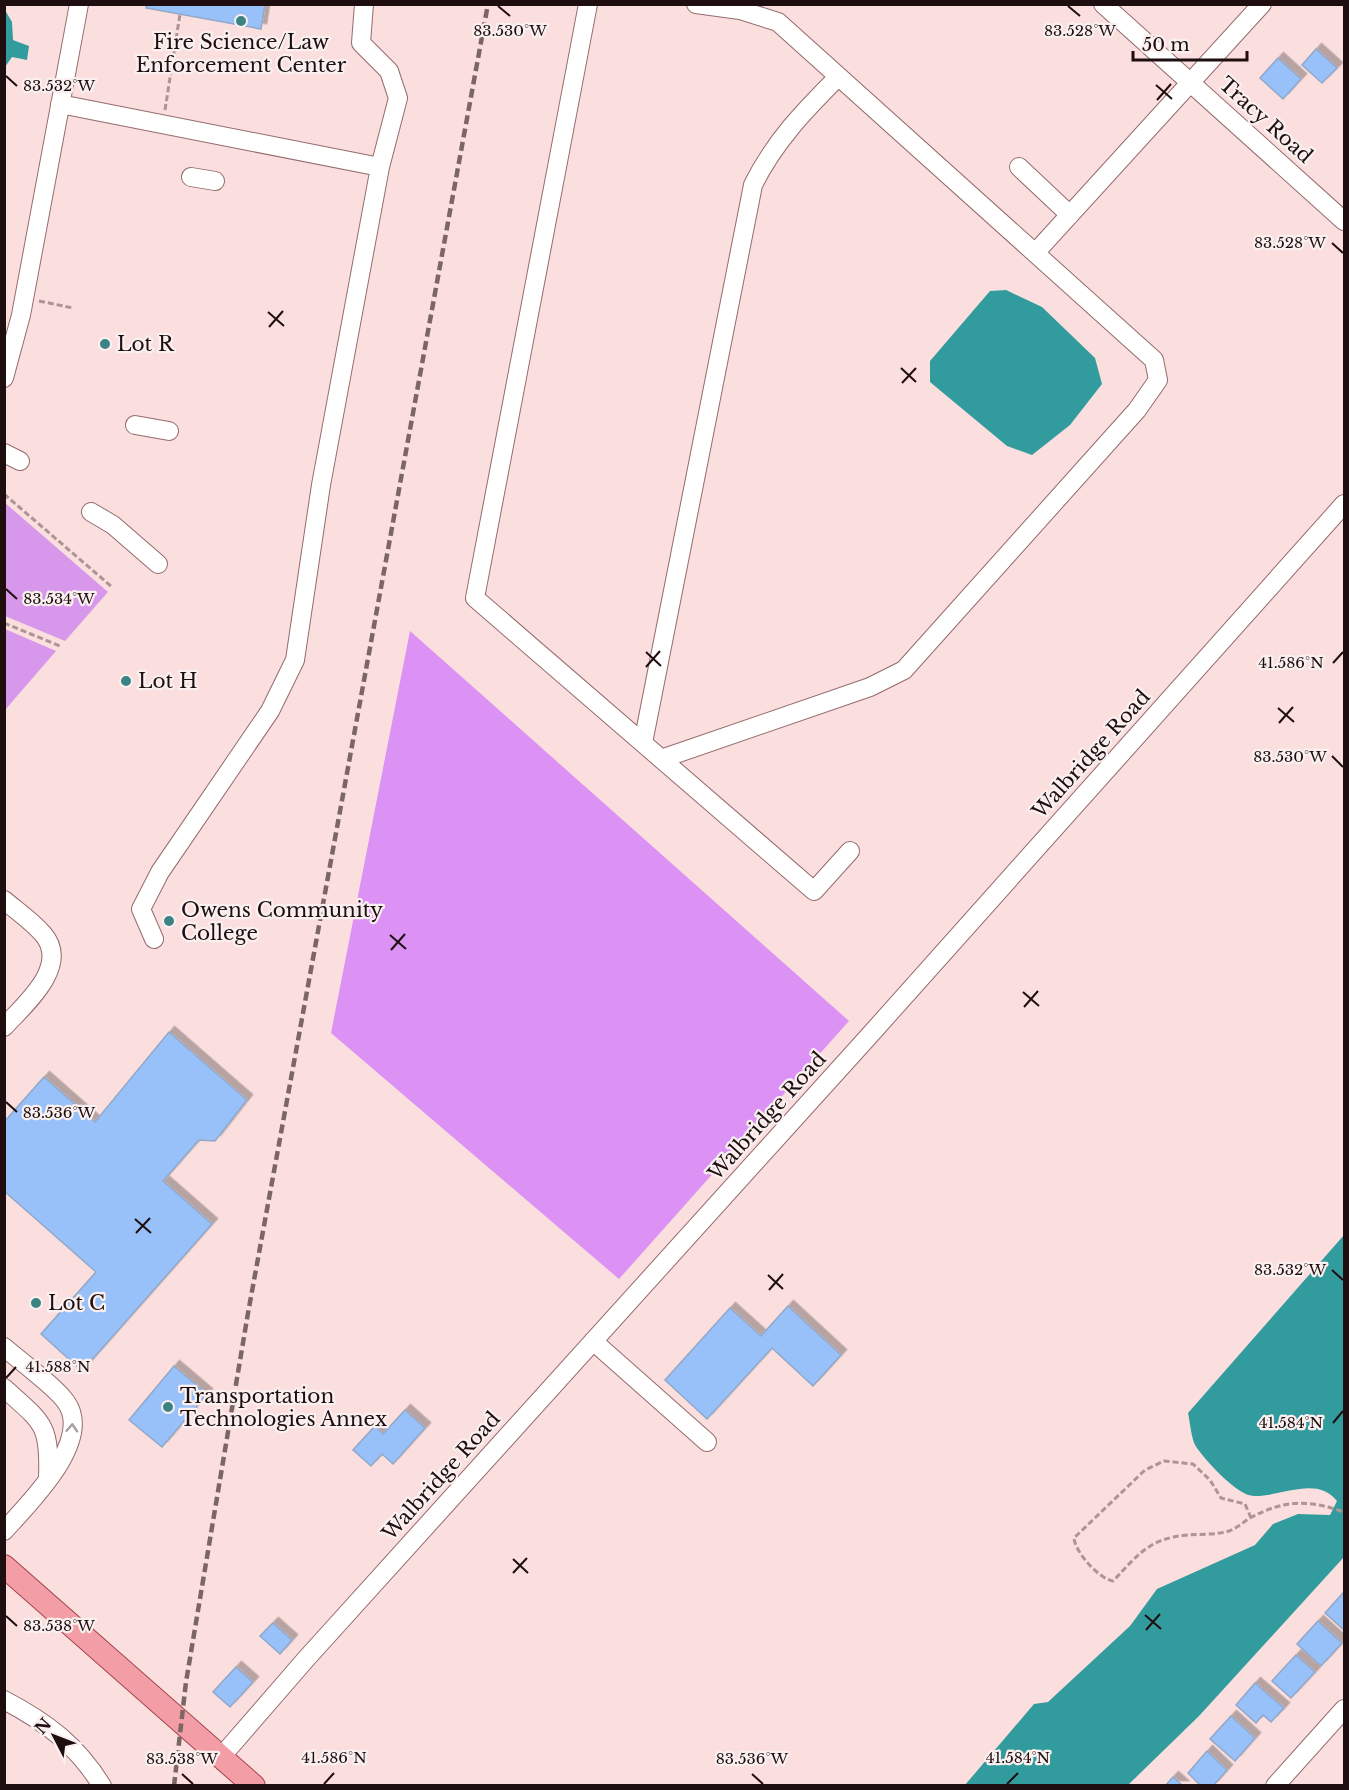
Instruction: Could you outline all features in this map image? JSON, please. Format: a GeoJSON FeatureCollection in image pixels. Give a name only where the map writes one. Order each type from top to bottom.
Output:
{"type":"FeatureCollection","features":[{"type":"Feature","properties":{"kind":"main road"},"geometry":{"type":"LineString","coordinates":[[4,1566],[254,1785]]}},
{"type":"Feature","properties":{"kind":"street"},"geometry":{"type":"LineString","coordinates":[[4,378],[21,315],[79,4]]}},
{"type":"Feature","properties":{"kind":"street"},"geometry":{"type":"LineString","coordinates":[[154,939],[141,909],[160,872],[270,711],[295,660],[321,484],[380,167],[398,98],[389,71],[361,43],[364,4]]}},
{"type":"Feature","properties":{"kind":"street"},"geometry":{"type":"LineString","coordinates":[[588,4],[475,598],[814,891],[850,851]]}},
{"type":"Feature","properties":{"kind":"street"},"geometry":{"type":"LineString","coordinates":[[661,759],[870,687],[904,670],[1137,410],[1158,380],[1154,360],[778,22],[740,7],[696,4]]}},
{"type":"Feature","properties":{"kind":"street","name":"Tracy Road"},"geometry":{"type":"LineString","coordinates":[[1103,4],[1344,221]]}},
{"type":"Feature","properties":{"kind":"street"},"geometry":{"type":"LineString","coordinates":[[1035,253],[1262,4]]}},
{"type":"Feature","properties":{"kind":"street"},"geometry":{"type":"LineString","coordinates":[[643,743],[753,185],[766,158],[797,118],[838,77]]}},
{"type":"Feature","properties":{"kind":"street"},"geometry":{"type":"LineString","coordinates":[[60,104],[380,167]]}},
{"type":"Feature","properties":{"kind":"street"},"geometry":{"type":"LineString","coordinates":[[1019,167],[1070,215]]}},
{"type":"Feature","properties":{"kind":"street"},"geometry":{"type":"LineString","coordinates":[[191,177],[215,180]]}},
{"type":"Feature","properties":{"kind":"street"},"geometry":{"type":"LineString","coordinates":[[135,425],[169,431]]}},
{"type":"Feature","properties":{"kind":"street","name":"Walbridge Road"},"geometry":{"type":"LineString","coordinates":[[221,1757],[306,1659],[1344,504]]}},
{"type":"Feature","properties":{"kind":"street"},"geometry":{"type":"LineString","coordinates":[[91,512],[113,525],[158,564]]}},
{"type":"Feature","properties":{"kind":"street"},"geometry":{"type":"LineString","coordinates":[[4,900],[43,934],[49,944],[51,956],[45,981],[4,1027]]}},
{"type":"Feature","properties":{"kind":"street"},"geometry":{"type":"LineString","coordinates":[[593,1341],[706,1442]]}},
{"type":"Feature","properties":{"kind":"street"},"geometry":{"type":"LineString","coordinates":[[4,1347],[66,1402],[72,1415],[73,1433],[68,1448],[48,1480],[4,1531]]}},
{"type":"Feature","properties":{"kind":"street"},"geometry":{"type":"LineString","coordinates":[[4,1388],[34,1415],[45,1429],[49,1448],[48,1480]]}},
{"type":"Feature","properties":{"kind":"street"},"geometry":{"type":"LineString","coordinates":[[4,1700],[50,1726],[64,1738],[89,1765],[102,1785]]}},
{"type":"Feature","properties":{"kind":"street"},"geometry":{"type":"LineString","coordinates":[[1275,1785],[1344,1711]]}},
{"type":"Feature","properties":{"kind":"path"},"geometry":{"type":"LineString","coordinates":[[163,123],[180,14]]}},
{"type":"Feature","properties":{"kind":"path"},"geometry":{"type":"LineString","coordinates":[[4,494],[112,587]]}},
{"type":"Feature","properties":{"kind":"path"},"geometry":{"type":"LineString","coordinates":[[4,623],[60,646]]}},
{"type":"Feature","properties":{"kind":"path"},"geometry":{"type":"LineString","coordinates":[[1251,1518],[1245,1504],[1221,1498],[1210,1480],[1193,1464],[1164,1461],[1145,1470],[1074,1538],[1075,1548],[1105,1580],[1113,1581],[1147,1545],[1169,1536],[1226,1532],[1238,1528],[1251,1518],[1283,1505],[1312,1502],[1344,1512]]}},
{"type":"Feature","properties":{"kind":"shaded area"},"geometry":{"type":"Polygon","coordinates":[[[4,502],[108,592],[65,641],[5,616],[4,502]]]}},
{"type":"Feature","properties":{"kind":"shaded area"},"geometry":{"type":"Polygon","coordinates":[[[5,629],[56,651],[5,710],[5,629]]]}},
{"type":"Feature","properties":{"kind":"shaded area"},"geometry":{"type":"Polygon","coordinates":[[[410,631],[849,1021],[619,1279],[331,1033],[410,631]]]}},
{"type":"Feature","properties":{"kind":"water"},"geometry":{"type":"Polygon","coordinates":[[[5,10],[12,22],[13,40],[29,46],[27,60],[12,57],[5,67],[5,10]]]}},
{"type":"Feature","properties":{"kind":"water"},"geometry":{"type":"Polygon","coordinates":[[[1006,290],[1042,307],[1095,358],[1102,384],[1070,425],[1032,455],[1007,446],[930,382],[930,361],[990,291],[1006,290]]]}},
{"type":"Feature","properties":{"kind":"water"},"geometry":{"type":"Polygon","coordinates":[[[1344,1235],[1344,1557],[1199,1716],[1128,1785],[965,1785],[1034,1704],[1048,1702],[1130,1626],[1157,1589],[1255,1545],[1273,1524],[1298,1514],[1330,1515],[1337,1501],[1329,1493],[1319,1489],[1298,1489],[1254,1496],[1230,1484],[1195,1445],[1188,1413],[1344,1235]]]}},
{"type":"Feature","properties":{"kind":"building","name":"Fire Science/Law Enforcement Center"},"geometry":{"type":"Polygon","coordinates":[[[147,4],[265,4],[261,29],[146,8],[147,4]]]}},
{"type":"Feature","properties":{"kind":"building"},"geometry":{"type":"Polygon","coordinates":[[[1316,49],[1337,68],[1322,83],[1302,65],[1316,49]]]}},
{"type":"Feature","properties":{"kind":"building"},"geometry":{"type":"Polygon","coordinates":[[[1278,58],[1301,79],[1283,99],[1260,78],[1278,58]]]}},
{"type":"Feature","properties":{"kind":"building"},"geometry":{"type":"Polygon","coordinates":[[[169,1032],[247,1100],[215,1141],[199,1140],[163,1181],[212,1224],[82,1371],[41,1334],[96,1272],[4,1191],[4,1122],[44,1077],[95,1122],[169,1032]]]}},
{"type":"Feature","properties":{"kind":"building"},"geometry":{"type":"Polygon","coordinates":[[[788,1306],[841,1355],[813,1386],[772,1348],[707,1419],[665,1380],[730,1308],[761,1336],[788,1306]]]}},
{"type":"Feature","properties":{"kind":"building","name":"Transportation Technologies Annex"},"geometry":{"type":"Polygon","coordinates":[[[174,1366],[207,1394],[162,1447],[129,1420],[174,1366]]]}},
{"type":"Feature","properties":{"kind":"building"},"geometry":{"type":"Polygon","coordinates":[[[405,1410],[425,1428],[393,1464],[382,1454],[371,1466],[353,1450],[375,1426],[383,1434],[405,1410]]]}},
{"type":"Feature","properties":{"kind":"building"},"geometry":{"type":"Polygon","coordinates":[[[1344,1592],[1344,1630],[1325,1613],[1344,1592]]]}},
{"type":"Feature","properties":{"kind":"building"},"geometry":{"type":"Polygon","coordinates":[[[1318,1621],[1342,1643],[1321,1666],[1297,1644],[1318,1621]]]}},
{"type":"Feature","properties":{"kind":"building"},"geometry":{"type":"Polygon","coordinates":[[[273,1623],[292,1640],[280,1654],[260,1636],[273,1623]]]}},
{"type":"Feature","properties":{"kind":"building"},"geometry":{"type":"Polygon","coordinates":[[[1296,1655],[1315,1672],[1291,1698],[1272,1681],[1296,1655]]]}},
{"type":"Feature","properties":{"kind":"building"},"geometry":{"type":"Polygon","coordinates":[[[236,1667],[253,1682],[230,1707],[213,1692],[236,1667]]]}},
{"type":"Feature","properties":{"kind":"building"},"geometry":{"type":"Polygon","coordinates":[[[1255,1683],[1284,1708],[1271,1722],[1263,1715],[1256,1723],[1236,1705],[1255,1683]]]}},
{"type":"Feature","properties":{"kind":"building"},"geometry":{"type":"Polygon","coordinates":[[[1231,1716],[1255,1738],[1235,1761],[1210,1739],[1231,1716]]]}},
{"type":"Feature","properties":{"kind":"building"},"geometry":{"type":"Polygon","coordinates":[[[1207,1751],[1227,1770],[1213,1786],[1201,1786],[1188,1773],[1207,1751]]]}},
{"type":"Feature","properties":{"kind":"building"},"geometry":{"type":"Polygon","coordinates":[[[1173,1777],[1183,1786],[1165,1786],[1173,1777]]]}},
{"type":"Feature","properties":{"kind":"railway"},"geometry":{"type":"LineString","coordinates":[[174,1786],[186,1682],[248,1313],[488,4]]}},
{"type":"Feature","properties":{"kind":"place","name":"Fire Science/Law Enforcement Center"},"geometry":{"type":"Point","coordinates":[241,21]}},
{"type":"Feature","properties":{"kind":"place","name":"Lot R"},"geometry":{"type":"Point","coordinates":[105,344]}},
{"type":"Feature","properties":{"kind":"place","name":"Lot H"},"geometry":{"type":"Point","coordinates":[126,681]}},
{"type":"Feature","properties":{"kind":"place","name":"Owens Community College"},"geometry":{"type":"Point","coordinates":[169,921]}},
{"type":"Feature","properties":{"kind":"place","name":"Lot C"},"geometry":{"type":"Point","coordinates":[36,1303]}},
{"type":"Feature","properties":{"kind":"place","name":"Transportation Technologies Annex"},"geometry":{"type":"Point","coordinates":[168,1407]}}]}
